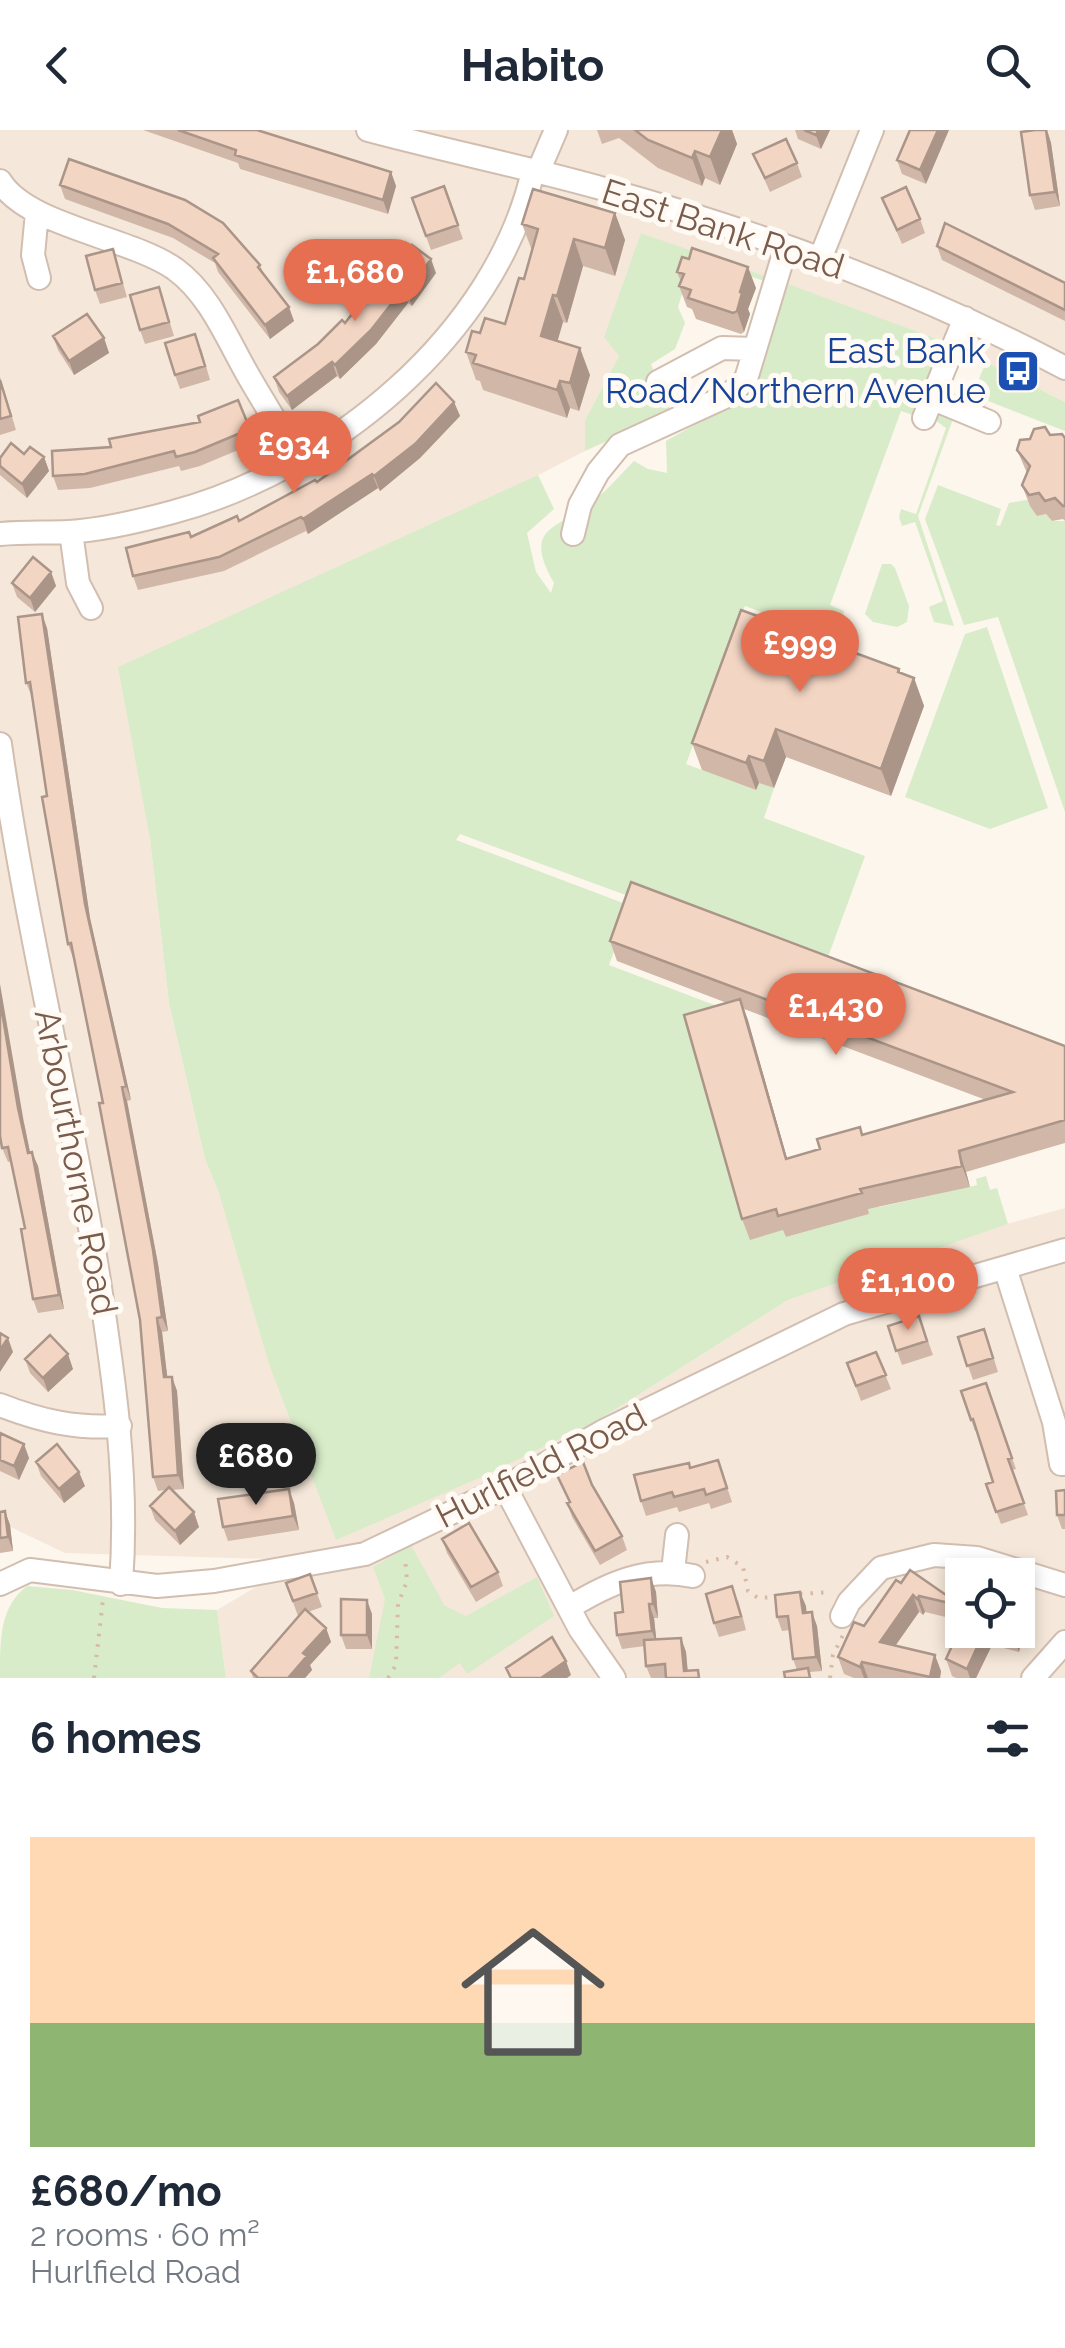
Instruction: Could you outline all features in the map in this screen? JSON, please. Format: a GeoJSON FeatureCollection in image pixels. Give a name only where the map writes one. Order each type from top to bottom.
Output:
{"type":"FeatureCollection","features":[{"type":"Feature","properties":{"kind":"street","name":"East Bank Road"},"geometry":{"type":"LineString","coordinates":[[368,130],[646,201],[786,246],[964,318],[1065,368]]}},
{"type":"Feature","properties":{"kind":"street"},"geometry":{"type":"LineString","coordinates":[[0,534],[71,532],[176,512],[299,461],[384,400],[442,341],[487,279],[556,130]]}},
{"type":"Feature","properties":{"kind":"street"},"geometry":{"type":"LineString","coordinates":[[820,259],[872,130]]}},
{"type":"Feature","properties":{"kind":"street"},"geometry":{"type":"LineString","coordinates":[[0,181],[6,191],[37,212],[146,252],[179,272],[200,295],[231,342],[299,461]]}},
{"type":"Feature","properties":{"kind":"street"},"geometry":{"type":"LineString","coordinates":[[37,212],[33,254],[40,278]]}},
{"type":"Feature","properties":{"kind":"street"},"geometry":{"type":"LineString","coordinates":[[572,534],[589,488],[620,444],[729,394],[746,380],[786,246]]}},
{"type":"Feature","properties":{"kind":"street"},"geometry":{"type":"LineString","coordinates":[[964,318],[928,408],[989,422]]}},
{"type":"Feature","properties":{"kind":"street"},"geometry":{"type":"LineString","coordinates":[[658,382],[722,348],[755,349]]}},
{"type":"Feature","properties":{"kind":"street"},"geometry":{"type":"LineString","coordinates":[[71,532],[78,582],[91,608]]}},
{"type":"Feature","properties":{"kind":"street","name":"Arbourthorne Road"},"geometry":{"type":"LineString","coordinates":[[0,748],[87,1209],[120,1426],[124,1465],[113,1582]]}},
{"type":"Feature","properties":{"kind":"street","name":"Hurlfield Road"},"geometry":{"type":"LineString","coordinates":[[0,1584],[30,1570],[157,1586],[247,1576],[365,1554],[844,1314],[1065,1250]]}},
{"type":"Feature","properties":{"kind":"street"},"geometry":{"type":"LineString","coordinates":[[1005,1268],[1054,1422],[1061,1464],[1065,1464]]}},
{"type":"Feature","properties":{"kind":"street"},"geometry":{"type":"LineString","coordinates":[[0,1404],[64,1426],[120,1426]]}},
{"type":"Feature","properties":{"kind":"street"},"geometry":{"type":"LineString","coordinates":[[505,1486],[570,1608],[614,1678]]}},
{"type":"Feature","properties":{"kind":"street"},"geometry":{"type":"LineString","coordinates":[[570,1608],[647,1572],[683,1574],[678,1535]]}},
{"type":"Feature","properties":{"kind":"street"},"geometry":{"type":"LineString","coordinates":[[846,1609],[881,1568],[934,1555],[977,1558],[1065,1585]]}},
{"type":"Feature","properties":{"kind":"street"},"geometry":{"type":"LineString","coordinates":[[1033,1678],[1065,1642]]}},
{"type":"Feature","properties":{"kind":"path"},"geometry":{"type":"LineString","coordinates":[[388,1678],[396,1665],[398,1604],[407,1581],[406,1561],[397,1539]]}},
{"type":"Feature","properties":{"kind":"path"},"geometry":{"type":"LineString","coordinates":[[683,1574],[727,1557],[742,1567],[748,1591],[758,1598],[776,1597]]}},
{"type":"Feature","properties":{"kind":"path"},"geometry":{"type":"LineString","coordinates":[[94,1678],[113,1582]]}},
{"type":"Feature","properties":{"kind":"path"},"geometry":{"type":"LineString","coordinates":[[795,1595],[831,1592],[846,1609],[846,1627],[833,1655],[830,1678]]}},
{"type":"Feature","properties":{"kind":"shaded area"},"geometry":{"type":"Polygon","coordinates":[[[0,130],[1065,130],[1065,402],[945,342],[641,233],[619,356],[585,420],[585,451],[428,532],[150,839],[169,1003],[205,1159],[219,1192],[600,1419],[788,1300],[1003,1225],[1065,1208],[1065,1678],[226,1678],[217,1610],[301,1560],[65,1553],[0,1522],[0,130]]]}},
{"type":"Feature","properties":{"kind":"green space"},"geometry":{"type":"Polygon","coordinates":[[[641,233],[773,279],[755,317],[752,315],[764,281],[699,259],[688,275],[678,307],[685,323],[675,349],[651,364],[671,412],[585,451],[585,420],[619,356],[604,337],[641,233]]]}},
{"type":"Feature","properties":{"kind":"green space"},"geometry":{"type":"Polygon","coordinates":[[[788,284],[945,342],[916,416],[901,411],[830,605],[844,611],[840,626],[851,647],[835,645],[810,630],[745,606],[686,764],[756,790],[759,783],[774,788],[764,818],[865,856],[828,957],[650,904],[460,834],[456,840],[631,906],[609,965],[717,1006],[786,1237],[869,1214],[866,1204],[880,1207],[977,1185],[976,1179],[986,1176],[990,1190],[997,1188],[1008,1224],[788,1300],[600,1419],[486,1475],[336,1540],[269,1364],[219,1193],[205,1159],[169,1003],[150,839],[118,667],[538,475],[554,509],[527,533],[536,572],[551,593],[554,583],[541,550],[548,531],[594,501],[634,461],[667,473],[666,441],[747,395],[788,284]]]}},
{"type":"Feature","properties":{"kind":"green space"},"geometry":{"type":"Polygon","coordinates":[[[986,362],[1065,402],[1065,431],[988,401],[984,409],[969,403],[986,362]]]}},
{"type":"Feature","properties":{"kind":"green space"},"geometry":{"type":"Polygon","coordinates":[[[940,412],[954,416],[918,516],[954,626],[934,622],[929,607],[943,601],[915,522],[902,526],[899,517],[901,509],[916,514],[946,428],[935,420],[940,412]]]}},
{"type":"Feature","properties":{"kind":"green space"},"geometry":{"type":"Polygon","coordinates":[[[938,485],[1001,509],[996,525],[1000,526],[1009,503],[1033,499],[1037,516],[1046,514],[1052,521],[1065,521],[1065,812],[998,617],[964,625],[925,519],[938,485]]]}},
{"type":"Feature","properties":{"kind":"green space"},"geometry":{"type":"Polygon","coordinates":[[[882,564],[895,568],[909,606],[907,622],[897,627],[873,622],[865,614],[882,564]]]}},
{"type":"Feature","properties":{"kind":"green space"},"geometry":{"type":"Polygon","coordinates":[[[987,627],[1048,808],[990,829],[905,797],[965,634],[987,627]]]}},
{"type":"Feature","properties":{"kind":"green space"},"geometry":{"type":"Polygon","coordinates":[[[411,1545],[445,1606],[466,1616],[537,1577],[554,1616],[467,1674],[460,1663],[439,1678],[369,1678],[385,1599],[373,1567],[411,1545]]]}},
{"type":"Feature","properties":{"kind":"green space"},"geometry":{"type":"Polygon","coordinates":[[[27,1586],[72,1590],[162,1608],[217,1610],[226,1678],[0,1678],[1,1636],[7,1614],[11,1603],[27,1586]]]}},
{"type":"Feature","properties":{"kind":"building"},"geometry":{"type":"Polygon","coordinates":[[[178,130],[257,130],[391,172],[383,200],[235,155],[236,150],[178,130]]]}},
{"type":"Feature","properties":{"kind":"building"},"geometry":{"type":"Polygon","coordinates":[[[635,130],[722,130],[710,157],[695,151],[692,158],[648,140],[635,130]]]}},
{"type":"Feature","properties":{"kind":"building"},"geometry":{"type":"Polygon","coordinates":[[[910,130],[938,130],[920,170],[897,160],[910,130]]]}},
{"type":"Feature","properties":{"kind":"building"},"geometry":{"type":"Polygon","coordinates":[[[1046,130],[1055,192],[1030,195],[1021,132],[1046,130]]]}},
{"type":"Feature","properties":{"kind":"building"},"geometry":{"type":"Polygon","coordinates":[[[786,139],[797,163],[765,178],[753,154],[786,139]]]}},
{"type":"Feature","properties":{"kind":"building"},"geometry":{"type":"Polygon","coordinates":[[[69,159],[185,200],[223,223],[260,265],[289,307],[265,325],[213,258],[218,254],[168,224],[60,185],[69,159]]]}},
{"type":"Feature","properties":{"kind":"building"},"geometry":{"type":"Polygon","coordinates":[[[444,186],[458,225],[426,236],[412,198],[444,186]]]}},
{"type":"Feature","properties":{"kind":"building"},"geometry":{"type":"Polygon","coordinates":[[[906,187],[920,219],[897,230],[882,198],[906,187]]]}},
{"type":"Feature","properties":{"kind":"building"},"geometry":{"type":"Polygon","coordinates":[[[533,189],[615,213],[605,248],[574,239],[557,296],[553,295],[541,336],[580,348],[570,383],[560,381],[557,390],[473,363],[476,355],[466,352],[472,331],[480,333],[485,318],[505,324],[519,278],[524,279],[538,229],[522,224],[533,189]]]}},
{"type":"Feature","properties":{"kind":"building"},"geometry":{"type":"Polygon","coordinates":[[[945,223],[1065,283],[1065,310],[937,246],[945,223]]]}},
{"type":"Feature","properties":{"kind":"building"},"geometry":{"type":"Polygon","coordinates":[[[412,245],[431,259],[407,292],[403,289],[371,330],[335,365],[332,362],[287,396],[274,377],[342,320],[345,323],[376,283],[381,287],[412,245]]]}},
{"type":"Feature","properties":{"kind":"building"},"geometry":{"type":"Polygon","coordinates":[[[692,248],[748,267],[737,311],[688,298],[691,290],[679,286],[684,274],[677,272],[682,257],[689,259],[692,248]]]}},
{"type":"Feature","properties":{"kind":"building"},"geometry":{"type":"Polygon","coordinates":[[[113,249],[122,283],[95,290],[86,256],[113,249]]]}},
{"type":"Feature","properties":{"kind":"building"},"geometry":{"type":"Polygon","coordinates":[[[159,287],[169,322],[140,330],[130,295],[159,287]]]}},
{"type":"Feature","properties":{"kind":"building"},"geometry":{"type":"Polygon","coordinates":[[[87,314],[104,338],[69,361],[53,336],[87,314]]]}},
{"type":"Feature","properties":{"kind":"building"},"geometry":{"type":"Polygon","coordinates":[[[195,334],[205,366],[175,375],[165,343],[195,334]]]}},
{"type":"Feature","properties":{"kind":"building"},"geometry":{"type":"Polygon","coordinates":[[[0,380],[11,416],[0,419],[0,380]]]}},
{"type":"Feature","properties":{"kind":"building"},"geometry":{"type":"Polygon","coordinates":[[[436,383],[454,402],[415,444],[374,476],[303,519],[219,557],[133,576],[126,548],[189,532],[191,537],[237,516],[239,521],[317,482],[399,422],[436,383]]]}},
{"type":"Feature","properties":{"kind":"building"},"geometry":{"type":"Polygon","coordinates":[[[238,400],[250,429],[195,452],[176,457],[174,451],[85,474],[53,476],[52,451],[111,447],[109,439],[200,422],[198,416],[238,400]]]}},
{"type":"Feature","properties":{"kind":"building"},"geometry":{"type":"Polygon","coordinates":[[[1045,427],[1050,435],[1062,434],[1065,438],[1065,506],[1055,498],[1045,501],[1039,493],[1029,495],[1022,485],[1030,466],[1017,450],[1020,440],[1030,439],[1034,429],[1045,427]]]}},
{"type":"Feature","properties":{"kind":"building"},"geometry":{"type":"Polygon","coordinates":[[[11,443],[24,454],[30,447],[44,457],[22,484],[0,466],[0,458],[11,443]]]}},
{"type":"Feature","properties":{"kind":"building"},"geometry":{"type":"Polygon","coordinates":[[[33,557],[51,572],[30,598],[12,583],[33,557]]]}},
{"type":"Feature","properties":{"kind":"building"},"geometry":{"type":"Polygon","coordinates":[[[741,610],[796,630],[798,625],[830,637],[828,643],[914,678],[881,769],[776,729],[764,761],[749,756],[746,763],[692,743],[741,610]]]}},
{"type":"Feature","properties":{"kind":"building"},"geometry":{"type":"Polygon","coordinates":[[[42,614],[85,904],[126,1086],[122,1087],[153,1250],[162,1317],[157,1318],[164,1377],[172,1377],[178,1475],[153,1477],[140,1320],[99,1103],[103,1103],[71,943],[68,944],[42,797],[47,796],[18,617],[42,614]]]}},
{"type":"Feature","properties":{"kind":"building"},"geometry":{"type":"Polygon","coordinates":[[[631,882],[1065,1046],[1065,1120],[959,1151],[962,1166],[860,1189],[862,1193],[778,1216],[776,1209],[742,1219],[684,1015],[740,999],[786,1159],[820,1149],[817,1139],[860,1127],[862,1135],[1013,1092],[610,941],[631,882]]]}},
{"type":"Feature","properties":{"kind":"building"},"geometry":{"type":"Polygon","coordinates":[[[0,1000],[18,1108],[28,1153],[32,1152],[59,1295],[33,1299],[21,1229],[25,1228],[8,1147],[2,1148],[0,1000]]]}},
{"type":"Feature","properties":{"kind":"building"},"geometry":{"type":"Polygon","coordinates":[[[919,1316],[927,1341],[896,1351],[888,1326],[919,1316]]]}},
{"type":"Feature","properties":{"kind":"building"},"geometry":{"type":"Polygon","coordinates":[[[984,1329],[993,1358],[967,1366],[958,1337],[984,1329]]]}},
{"type":"Feature","properties":{"kind":"building"},"geometry":{"type":"Polygon","coordinates":[[[0,1333],[8,1338],[0,1350],[0,1333]]]}},
{"type":"Feature","properties":{"kind":"building"},"geometry":{"type":"Polygon","coordinates":[[[50,1335],[68,1354],[43,1378],[25,1359],[50,1335]]]}},
{"type":"Feature","properties":{"kind":"building"},"geometry":{"type":"Polygon","coordinates":[[[876,1352],[886,1375],[856,1386],[847,1363],[876,1352]]]}},
{"type":"Feature","properties":{"kind":"building"},"geometry":{"type":"Polygon","coordinates":[[[986,1383],[1024,1503],[996,1512],[986,1484],[993,1482],[961,1391],[986,1383]]]}},
{"type":"Feature","properties":{"kind":"building"},"geometry":{"type":"Polygon","coordinates":[[[0,1433],[24,1444],[14,1466],[0,1460],[0,1433]]]}},
{"type":"Feature","properties":{"kind":"building"},"geometry":{"type":"Polygon","coordinates":[[[57,1444],[79,1472],[59,1489],[36,1462],[57,1444]]]}},
{"type":"Feature","properties":{"kind":"building"},"geometry":{"type":"Polygon","coordinates":[[[718,1460],[727,1488],[706,1495],[704,1489],[674,1497],[672,1492],[641,1501],[634,1475],[718,1460]]]}},
{"type":"Feature","properties":{"kind":"building"},"geometry":{"type":"Polygon","coordinates":[[[583,1462],[622,1536],[595,1551],[567,1503],[570,1502],[557,1475],[583,1462]]]}},
{"type":"Feature","properties":{"kind":"building"},"geometry":{"type":"Polygon","coordinates":[[[169,1487],[194,1512],[175,1531],[150,1506],[169,1487]]]}},
{"type":"Feature","properties":{"kind":"building"},"geometry":{"type":"Polygon","coordinates":[[[289,1489],[293,1516],[223,1527],[218,1499],[289,1489]]]}},
{"type":"Feature","properties":{"kind":"building"},"geometry":{"type":"Polygon","coordinates":[[[1065,1490],[1065,1515],[1057,1515],[1056,1491],[1065,1490]]]}},
{"type":"Feature","properties":{"kind":"building"},"geometry":{"type":"Polygon","coordinates":[[[5,1511],[8,1537],[0,1538],[0,1512],[5,1511]]]}},
{"type":"Feature","properties":{"kind":"building"},"geometry":{"type":"Polygon","coordinates":[[[469,1523],[498,1572],[471,1587],[442,1539],[469,1523]]]}},
{"type":"Feature","properties":{"kind":"building"},"geometry":{"type":"Polygon","coordinates":[[[910,1570],[945,1594],[945,1602],[919,1596],[917,1599],[913,1595],[880,1642],[935,1655],[930,1677],[862,1662],[860,1667],[838,1657],[854,1622],[864,1626],[896,1580],[901,1583],[910,1570]]]}},
{"type":"Feature","properties":{"kind":"building"},"geometry":{"type":"Polygon","coordinates":[[[310,1574],[317,1593],[293,1601],[286,1583],[310,1574]]]}},
{"type":"Feature","properties":{"kind":"building"},"geometry":{"type":"Polygon","coordinates":[[[651,1578],[652,1631],[617,1635],[615,1613],[623,1612],[620,1582],[651,1578]]]}},
{"type":"Feature","properties":{"kind":"building"},"geometry":{"type":"Polygon","coordinates":[[[732,1586],[741,1616],[714,1623],[706,1594],[732,1586]]]}},
{"type":"Feature","properties":{"kind":"building"},"geometry":{"type":"Polygon","coordinates":[[[800,1592],[803,1613],[812,1612],[816,1657],[793,1659],[788,1616],[777,1617],[775,1595],[800,1592]]]}},
{"type":"Feature","properties":{"kind":"building"},"geometry":{"type":"Polygon","coordinates":[[[341,1599],[367,1600],[367,1635],[341,1635],[341,1599]]]}},
{"type":"Feature","properties":{"kind":"building"},"geometry":{"type":"Polygon","coordinates":[[[305,1609],[326,1628],[303,1653],[307,1656],[288,1678],[258,1678],[251,1671],[305,1609]]]}},
{"type":"Feature","properties":{"kind":"building"},"geometry":{"type":"Polygon","coordinates":[[[552,1637],[566,1661],[541,1678],[511,1678],[506,1668],[552,1637]]]}},
{"type":"Feature","properties":{"kind":"building"},"geometry":{"type":"Polygon","coordinates":[[[681,1638],[684,1671],[698,1670],[699,1678],[666,1678],[665,1664],[646,1666],[644,1640],[681,1638]]]}},
{"type":"Feature","properties":{"kind":"building"},"geometry":{"type":"Polygon","coordinates":[[[951,1648],[977,1648],[967,1669],[946,1659],[951,1648]]]}},
{"type":"Feature","properties":{"kind":"building"},"geometry":{"type":"Polygon","coordinates":[[[808,1668],[810,1678],[785,1678],[784,1672],[808,1668]]]}},
{"type":"Feature","properties":{"kind":"place","name":"East Bank Road/Northern Avenue"},"geometry":{"type":"Point","coordinates":[1018,371]}}]}
